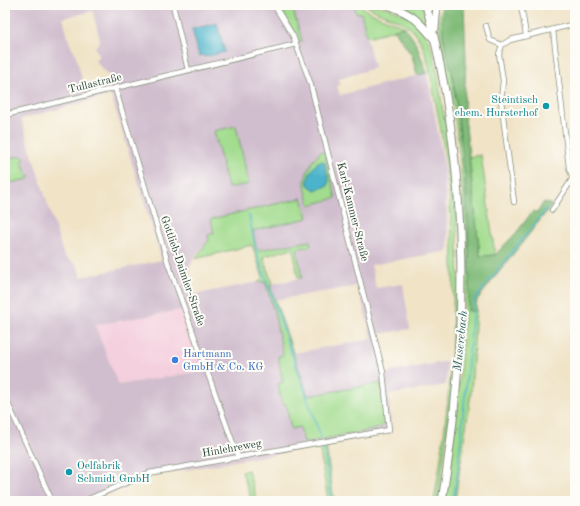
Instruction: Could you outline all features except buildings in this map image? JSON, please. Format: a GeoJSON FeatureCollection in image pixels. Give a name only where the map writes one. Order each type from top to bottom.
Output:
{"type":"FeatureCollection","features":[{"type":"Feature","properties":{"kind":"main road"},"geometry":{"type":"LineString","coordinates":[[388,5],[405,11],[417,19],[435,40]]}},
{"type":"Feature","properties":{"kind":"main road"},"geometry":{"type":"LineString","coordinates":[[426,5],[435,40],[449,109],[460,212],[462,278],[454,417],[442,501]]}},
{"type":"Feature","properties":{"kind":"main road"},"geometry":{"type":"LineString","coordinates":[[435,40],[435,16],[437,5]]}},
{"type":"Feature","properties":{"kind":"street"},"geometry":{"type":"LineString","coordinates":[[173,5],[188,70]]}},
{"type":"Feature","properties":{"kind":"street","name":"Karl-Kammer-Straße"},"geometry":{"type":"LineString","coordinates":[[274,5],[296,44],[310,82],[383,372],[389,430]]}},
{"type":"Feature","properties":{"kind":"street"},"geometry":{"type":"LineString","coordinates":[[520,5],[526,35]]}},
{"type":"Feature","properties":{"kind":"street"},"geometry":{"type":"LineString","coordinates":[[514,202],[501,100],[503,81],[499,54],[502,45],[508,40],[575,24]]}},
{"type":"Feature","properties":{"kind":"street"},"geometry":{"type":"LineString","coordinates":[[486,26],[490,40],[502,45]]}},
{"type":"Feature","properties":{"kind":"street"},"geometry":{"type":"LineString","coordinates":[[552,210],[574,178],[570,173],[567,155],[553,30]]}},
{"type":"Feature","properties":{"kind":"street","name":"Tullastraße"},"geometry":{"type":"LineString","coordinates":[[5,116],[296,44]]}},
{"type":"Feature","properties":{"kind":"street","name":"Gottlieb-Daimler-Straße"},"geometry":{"type":"LineString","coordinates":[[115,88],[168,263],[238,457]]}},
{"type":"Feature","properties":{"kind":"street"},"geometry":{"type":"LineString","coordinates":[[5,397],[52,501]]}},
{"type":"Feature","properties":{"kind":"street","name":"Hinlehreweg"},"geometry":{"type":"LineString","coordinates":[[84,501],[149,473],[389,430]]}},
{"type":"Feature","properties":{"kind":"shaded area"},"geometry":{"type":"Polygon","coordinates":[[[5,5],[354,5],[361,13],[374,68],[339,79],[340,85],[337,86],[340,95],[427,73],[444,165],[449,251],[371,265],[376,288],[403,284],[410,329],[379,334],[385,373],[447,361],[446,385],[389,395],[391,433],[152,476],[93,501],[5,501],[5,5]],[[93,11],[63,18],[70,45],[75,52],[85,92],[114,85],[109,76],[95,61],[99,56],[95,47],[100,41],[93,11]],[[111,95],[21,119],[64,256],[77,265],[81,277],[162,260],[111,95]],[[302,198],[211,220],[214,233],[193,259],[189,269],[192,295],[258,282],[265,282],[274,311],[283,355],[278,357],[283,382],[278,384],[282,404],[286,403],[300,427],[304,442],[377,429],[384,423],[381,384],[308,396],[293,353],[372,339],[358,286],[275,300],[270,284],[302,278],[297,249],[310,241],[259,250],[256,248],[253,231],[308,218],[302,198]],[[182,310],[95,325],[118,385],[203,371],[182,310]]]}},
{"type":"Feature","properties":{"kind":"shaded area"},"geometry":{"type":"Polygon","coordinates":[[[182,310],[203,371],[117,385],[95,325],[182,310]]]}},
{"type":"Feature","properties":{"kind":"green space"},"geometry":{"type":"Polygon","coordinates":[[[282,5],[296,5],[292,6],[302,41],[299,42],[280,7],[282,5]]]}},
{"type":"Feature","properties":{"kind":"green space"},"geometry":{"type":"Polygon","coordinates":[[[354,5],[359,5],[371,13],[405,27],[367,37],[361,13],[356,13],[354,5]]]}},
{"type":"Feature","properties":{"kind":"green space"},"geometry":{"type":"Polygon","coordinates":[[[366,5],[382,6],[404,14],[417,23],[427,37],[434,56],[448,140],[457,227],[458,309],[454,373],[438,501],[434,501],[448,402],[452,351],[453,300],[453,248],[444,148],[429,66],[421,43],[412,30],[406,25],[400,21],[379,13],[366,5]]]}},
{"type":"Feature","properties":{"kind":"green space"},"geometry":{"type":"Polygon","coordinates":[[[394,5],[422,5],[429,29],[394,5]]]}},
{"type":"Feature","properties":{"kind":"green space"},"geometry":{"type":"Polygon","coordinates":[[[442,5],[445,5],[443,38],[452,74],[464,168],[470,279],[468,310],[476,311],[471,393],[455,501],[445,501],[454,433],[463,332],[465,264],[462,186],[458,141],[441,43],[440,16],[442,5]]]}},
{"type":"Feature","properties":{"kind":"green space"},"geometry":{"type":"Polygon","coordinates":[[[445,5],[464,5],[466,59],[464,109],[480,256],[495,255],[516,233],[533,211],[537,213],[544,202],[552,205],[477,300],[476,311],[468,311],[469,235],[463,160],[455,92],[442,22],[445,5]]]}},
{"type":"Feature","properties":{"kind":"green space"},"geometry":{"type":"Polygon","coordinates":[[[405,27],[416,43],[427,73],[417,75],[412,56],[394,29],[405,27]]]}},
{"type":"Feature","properties":{"kind":"green space"},"geometry":{"type":"Polygon","coordinates":[[[236,126],[249,184],[228,188],[214,131],[236,126]]]}},
{"type":"Feature","properties":{"kind":"green space"},"geometry":{"type":"Polygon","coordinates":[[[324,151],[336,198],[310,205],[305,188],[305,179],[313,161],[320,152],[324,151]]]}},
{"type":"Feature","properties":{"kind":"green space"},"geometry":{"type":"Polygon","coordinates":[[[481,155],[495,255],[480,256],[469,157],[481,155]]]}},
{"type":"Feature","properties":{"kind":"green space"},"geometry":{"type":"Polygon","coordinates":[[[21,156],[26,159],[22,161],[27,175],[30,175],[29,179],[5,184],[5,159],[21,156]]]}},
{"type":"Feature","properties":{"kind":"green space"},"geometry":{"type":"Polygon","coordinates":[[[302,198],[308,218],[253,231],[256,248],[259,250],[310,241],[311,246],[297,249],[302,278],[298,278],[293,248],[265,256],[264,259],[272,284],[270,285],[308,396],[381,383],[384,423],[377,429],[304,443],[300,427],[291,429],[286,404],[282,404],[278,384],[283,382],[278,356],[283,355],[274,311],[265,282],[258,282],[263,277],[252,245],[195,259],[209,240],[208,235],[214,233],[211,219],[302,198]]]}},
{"type":"Feature","properties":{"kind":"green space"},"geometry":{"type":"Polygon","coordinates":[[[326,445],[334,501],[328,501],[319,446],[326,445]]]}},
{"type":"Feature","properties":{"kind":"green space"},"geometry":{"type":"Polygon","coordinates":[[[248,470],[257,501],[252,501],[242,472],[248,470]]]}},
{"type":"Feature","properties":{"kind":"water"},"geometry":{"type":"Polygon","coordinates":[[[217,23],[225,52],[204,57],[203,55],[199,56],[192,29],[217,23]]]}},
{"type":"Feature","properties":{"kind":"water"},"geometry":{"type":"Polygon","coordinates":[[[324,161],[329,180],[328,186],[315,190],[308,185],[309,176],[318,162],[324,161]]]}},
{"type":"Feature","properties":{"kind":"waterway","name":"Muserebach"},"geometry":{"type":"LineString","coordinates":[[453,501],[458,468],[474,300],[547,208]]}},
{"type":"Feature","properties":{"kind":"waterway"},"geometry":{"type":"LineString","coordinates":[[249,215],[256,250],[321,438]]}},
{"type":"Feature","properties":{"kind":"waterway"},"geometry":{"type":"LineString","coordinates":[[324,449],[332,501]]}},
{"type":"Feature","properties":{"kind":"place","name":"Steintisch ehem. Hursterhof"},"geometry":{"type":"Point","coordinates":[546,106]}},
{"type":"Feature","properties":{"kind":"place","name":"Hartmann GmbH & Co. KG"},"geometry":{"type":"Point","coordinates":[175,360]}},
{"type":"Feature","properties":{"kind":"place","name":"Oelfabrik Schmidt GmbH"},"geometry":{"type":"Point","coordinates":[69,472]}}]}
